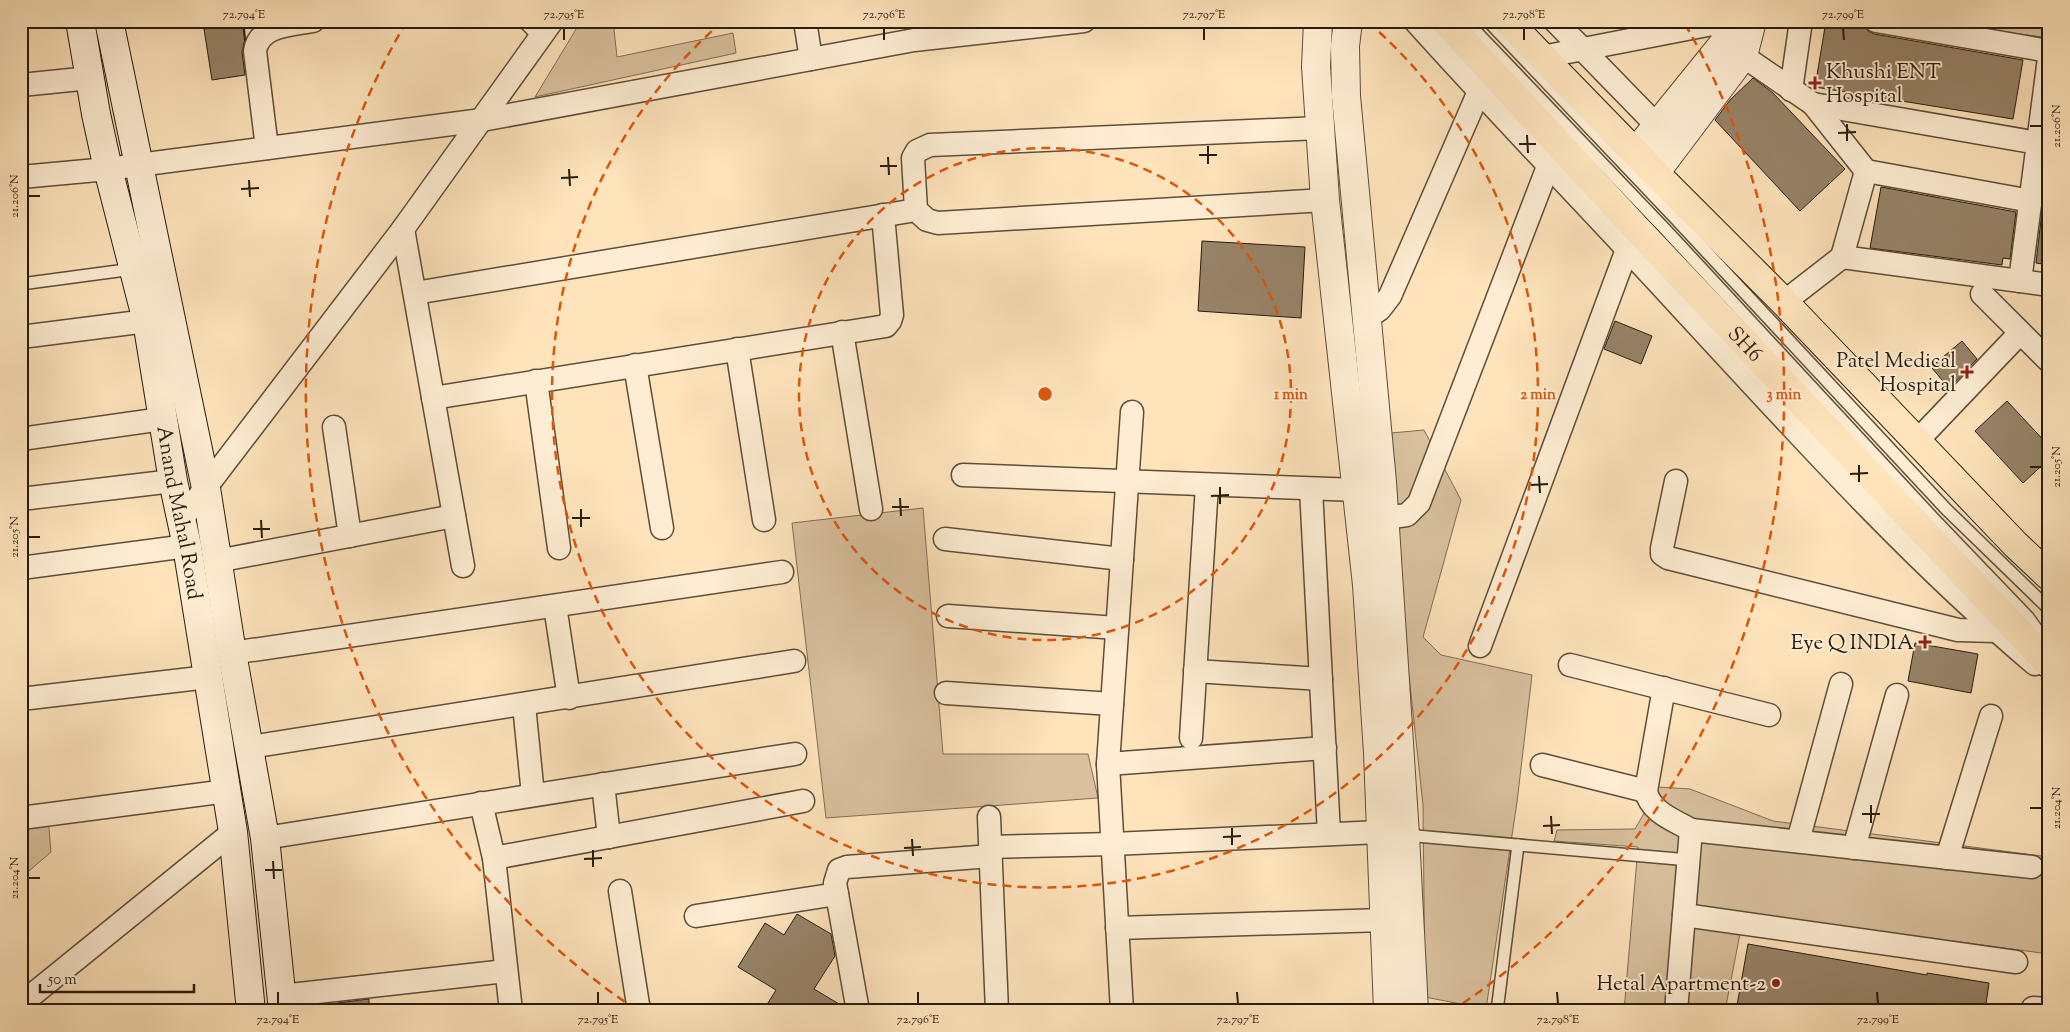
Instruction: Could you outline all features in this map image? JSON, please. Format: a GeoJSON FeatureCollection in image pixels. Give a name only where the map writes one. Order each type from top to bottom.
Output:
{"type":"FeatureCollection","features":[{"type":"Feature","properties":{"kind":"main road","name":"SH6"},"geometry":{"type":"LineString","coordinates":[[1445,21],[1484,80],[1631,238],[2049,664]]}},
{"type":"Feature","properties":{"kind":"main road"},"geometry":{"type":"LineString","coordinates":[[1507,21],[1635,153],[1784,302],[2015,544],[2049,576]]}},
{"type":"Feature","properties":{"kind":"street","name":"Anand Mahal Road"},"geometry":{"type":"LineString","coordinates":[[80,21],[96,114],[108,168],[147,321],[162,419],[184,533],[233,832],[251,1011]]}},
{"type":"Feature","properties":{"kind":"street","name":"Anand Mahal Road"},"geometry":{"type":"LineString","coordinates":[[109,21],[206,488],[232,653],[265,838],[282,1004]]}},
{"type":"Feature","properties":{"kind":"street"},"geometry":{"type":"LineString","coordinates":[[267,148],[255,51],[256,42],[263,34],[274,29],[313,21]]}},
{"type":"Feature","properties":{"kind":"street"},"geometry":{"type":"LineString","coordinates":[[805,21],[811,59]]}},
{"type":"Feature","properties":{"kind":"street"},"geometry":{"type":"LineString","coordinates":[[21,177],[138,165],[482,120],[811,59],[932,30],[1084,21]]}},
{"type":"Feature","properties":{"kind":"street"},"geometry":{"type":"LineString","coordinates":[[1318,21],[1316,67],[1325,200],[1357,490],[1372,520]]}},
{"type":"Feature","properties":{"kind":"street"},"geometry":{"type":"LineString","coordinates":[[1348,21],[1345,46],[1346,96],[1366,319],[1372,520],[1371,637],[1378,753],[1393,834],[1415,1011]]}},
{"type":"Feature","properties":{"kind":"street"},"geometry":{"type":"LineString","coordinates":[[1415,21],[1484,80],[1548,164],[1631,238],[1794,430],[1887,526],[1996,631],[2049,676]]}},
{"type":"Feature","properties":{"kind":"street"},"geometry":{"type":"LineString","coordinates":[[1555,21],[1676,145]]}},
{"type":"Feature","properties":{"kind":"street"},"geometry":{"type":"LineString","coordinates":[[1635,153],[1732,35],[1752,21]]}},
{"type":"Feature","properties":{"kind":"street"},"geometry":{"type":"LineString","coordinates":[[1791,90],[1801,21]]}},
{"type":"Feature","properties":{"kind":"street"},"geometry":{"type":"LineString","coordinates":[[1876,21],[2049,51]]}},
{"type":"Feature","properties":{"kind":"street"},"geometry":{"type":"LineString","coordinates":[[1542,57],[1691,24],[1732,35],[1791,90],[1813,104],[1866,171],[2030,201]]}},
{"type":"Feature","properties":{"kind":"street"},"geometry":{"type":"LineString","coordinates":[[21,568],[184,533],[206,488],[404,229],[546,30]]}},
{"type":"Feature","properties":{"kind":"street"},"geometry":{"type":"LineString","coordinates":[[1655,173],[1676,145],[1732,35]]}},
{"type":"Feature","properties":{"kind":"street"},"geometry":{"type":"LineString","coordinates":[[2020,281],[2049,58]]}},
{"type":"Feature","properties":{"kind":"street"},"geometry":{"type":"LineString","coordinates":[[21,85],[90,78]]}},
{"type":"Feature","properties":{"kind":"street"},"geometry":{"type":"LineString","coordinates":[[1366,319],[1380,309],[1390,296],[1484,80]]}},
{"type":"Feature","properties":{"kind":"street"},"geometry":{"type":"LineString","coordinates":[[1813,104],[2038,143]]}},
{"type":"Feature","properties":{"kind":"street"},"geometry":{"type":"LineString","coordinates":[[1320,128],[930,145],[917,151],[913,158],[916,210],[927,220],[938,224],[1325,200]]}},
{"type":"Feature","properties":{"kind":"street"},"geometry":{"type":"LineString","coordinates":[[1372,520],[1407,515],[1419,503],[1548,164]]}},
{"type":"Feature","properties":{"kind":"street"},"geometry":{"type":"LineString","coordinates":[[1784,302],[1842,257],[1866,171]]}},
{"type":"Feature","properties":{"kind":"street"},"geometry":{"type":"LineString","coordinates":[[369,275],[413,283],[916,210]]}},
{"type":"Feature","properties":{"kind":"street"},"geometry":{"type":"LineString","coordinates":[[433,398],[886,326],[892,315],[883,216]]}},
{"type":"Feature","properties":{"kind":"street"},"geometry":{"type":"LineString","coordinates":[[404,229],[463,566]]}},
{"type":"Feature","properties":{"kind":"street"},"geometry":{"type":"LineString","coordinates":[[1480,646],[1631,238]]}},
{"type":"Feature","properties":{"kind":"street"},"geometry":{"type":"LineString","coordinates":[[1842,257],[2049,285]]}},
{"type":"Feature","properties":{"kind":"street"},"geometry":{"type":"LineString","coordinates":[[1982,294],[2049,361]]}},
{"type":"Feature","properties":{"kind":"street"},"geometry":{"type":"LineString","coordinates":[[21,337],[147,321]]}},
{"type":"Feature","properties":{"kind":"street"},"geometry":{"type":"LineString","coordinates":[[842,332],[871,509]]}},
{"type":"Feature","properties":{"kind":"street"},"geometry":{"type":"LineString","coordinates":[[1917,441],[2020,333]]}},
{"type":"Feature","properties":{"kind":"street"},"geometry":{"type":"LineString","coordinates":[[737,349],[764,520]]}},
{"type":"Feature","properties":{"kind":"street"},"geometry":{"type":"LineString","coordinates":[[635,365],[662,528]]}},
{"type":"Feature","properties":{"kind":"street"},"geometry":{"type":"LineString","coordinates":[[536,381],[559,548]]}},
{"type":"Feature","properties":{"kind":"street"},"geometry":{"type":"LineString","coordinates":[[1122,1011],[1108,764],[1132,412]]}},
{"type":"Feature","properties":{"kind":"street"},"geometry":{"type":"LineString","coordinates":[[21,439],[162,419]]}},
{"type":"Feature","properties":{"kind":"street"},"geometry":{"type":"LineString","coordinates":[[334,427],[350,536]]}},
{"type":"Feature","properties":{"kind":"street"},"geometry":{"type":"LineString","coordinates":[[963,475],[1357,490]]}},
{"type":"Feature","properties":{"kind":"street"},"geometry":{"type":"LineString","coordinates":[[21,499],[173,481]]}},
{"type":"Feature","properties":{"kind":"street"},"geometry":{"type":"LineString","coordinates":[[1676,482],[1662,548],[1662,554],[1668,558],[1958,630],[1996,631]]}},
{"type":"Feature","properties":{"kind":"street"},"geometry":{"type":"LineString","coordinates":[[1191,738],[1207,485]]}},
{"type":"Feature","properties":{"kind":"street"},"geometry":{"type":"LineString","coordinates":[[1311,489],[1330,834]]}},
{"type":"Feature","properties":{"kind":"street"},"geometry":{"type":"LineString","coordinates":[[217,561],[454,516]]}},
{"type":"Feature","properties":{"kind":"street"},"geometry":{"type":"LineString","coordinates":[[945,539],[1122,559]]}},
{"type":"Feature","properties":{"kind":"street"},"geometry":{"type":"LineString","coordinates":[[232,653],[782,572]]}},
{"type":"Feature","properties":{"kind":"street"},"geometry":{"type":"LineString","coordinates":[[555,606],[568,698]]}},
{"type":"Feature","properties":{"kind":"street"},"geometry":{"type":"LineString","coordinates":[[948,616],[1117,628]]}},
{"type":"Feature","properties":{"kind":"street"},"geometry":{"type":"LineString","coordinates":[[250,747],[794,661]]}},
{"type":"Feature","properties":{"kind":"street"},"geometry":{"type":"LineString","coordinates":[[1570,665],[1769,715]]}},
{"type":"Feature","properties":{"kind":"street"},"geometry":{"type":"LineString","coordinates":[[1195,671],[1322,679]]}},
{"type":"Feature","properties":{"kind":"street"},"geometry":{"type":"LineString","coordinates":[[21,699],[208,677]]}},
{"type":"Feature","properties":{"kind":"street"},"geometry":{"type":"LineString","coordinates":[[1798,842],[1841,684]]}},
{"type":"Feature","properties":{"kind":"street"},"geometry":{"type":"LineString","coordinates":[[1664,688],[1646,791],[1647,798],[1657,810],[1691,830],[2032,867]]}},
{"type":"Feature","properties":{"kind":"street"},"geometry":{"type":"LineString","coordinates":[[946,693],[1112,704]]}},
{"type":"Feature","properties":{"kind":"street"},"geometry":{"type":"LineString","coordinates":[[1854,848],[1897,696]]}},
{"type":"Feature","properties":{"kind":"street"},"geometry":{"type":"LineString","coordinates":[[524,704],[533,795]]}},
{"type":"Feature","properties":{"kind":"street"},"geometry":{"type":"LineString","coordinates":[[1947,858],[1991,716]]}},
{"type":"Feature","properties":{"kind":"street"},"geometry":{"type":"LineString","coordinates":[[1108,764],[1325,748]]}},
{"type":"Feature","properties":{"kind":"street"},"geometry":{"type":"LineString","coordinates":[[265,838],[481,802],[795,754]]}},
{"type":"Feature","properties":{"kind":"street"},"geometry":{"type":"LineString","coordinates":[[1542,765],[1646,791]]}},
{"type":"Feature","properties":{"kind":"street"},"geometry":{"type":"LineString","coordinates":[[603,784],[609,837]]}},
{"type":"Feature","properties":{"kind":"street"},"geometry":{"type":"LineString","coordinates":[[21,818],[227,791]]}},
{"type":"Feature","properties":{"kind":"street"},"geometry":{"type":"LineString","coordinates":[[494,858],[803,801]]}},
{"type":"Feature","properties":{"kind":"street"},"geometry":{"type":"LineString","coordinates":[[481,802],[494,858],[511,1011]]}},
{"type":"Feature","properties":{"kind":"street"},"geometry":{"type":"LineString","coordinates":[[989,816],[997,1011]]}},
{"type":"Feature","properties":{"kind":"street"},"geometry":{"type":"LineString","coordinates":[[1676,1011],[1691,830]]}},
{"type":"Feature","properties":{"kind":"street"},"geometry":{"type":"LineString","coordinates":[[21,1004],[233,832]]}},
{"type":"Feature","properties":{"kind":"street"},"geometry":{"type":"LineString","coordinates":[[858,1011],[837,894],[836,875],[839,870],[847,867],[990,851],[1330,834],[1393,834]]}},
{"type":"Feature","properties":{"kind":"street"},"geometry":{"type":"LineString","coordinates":[[1388,1011],[1384,920],[1393,834]]}},
{"type":"Feature","properties":{"kind":"street"},"geometry":{"type":"LineString","coordinates":[[620,892],[639,1011]]}},
{"type":"Feature","properties":{"kind":"street"},"geometry":{"type":"LineString","coordinates":[[696,916],[837,894]]}},
{"type":"Feature","properties":{"kind":"street"},"geometry":{"type":"LineString","coordinates":[[1684,915],[2016,962]]}},
{"type":"Feature","properties":{"kind":"street"},"geometry":{"type":"LineString","coordinates":[[1117,928],[1384,920]]}},
{"type":"Feature","properties":{"kind":"street"},"geometry":{"type":"LineString","coordinates":[[282,1004],[506,971]]}},
{"type":"Feature","properties":{"kind":"lane"},"geometry":{"type":"LineString","coordinates":[[523,21],[546,30]]}},
{"type":"Feature","properties":{"kind":"lane"},"geometry":{"type":"LineString","coordinates":[[1466,21],[1658,221],[1934,519],[2028,617],[2049,646]]}},
{"type":"Feature","properties":{"kind":"lane"},"geometry":{"type":"LineString","coordinates":[[1488,21],[1676,218],[1946,508],[2049,609]]}},
{"type":"Feature","properties":{"kind":"lane"},"geometry":{"type":"LineString","coordinates":[[21,284],[134,269]]}},
{"type":"Feature","properties":{"kind":"lane"},"geometry":{"type":"LineString","coordinates":[[1393,834],[1689,860]]}},
{"type":"Feature","properties":{"kind":"lane"},"geometry":{"type":"LineString","coordinates":[[1497,1011],[1518,845]]}},
{"type":"Feature","properties":{"kind":"shaded area"},"geometry":{"type":"Polygon","coordinates":[[[581,21],[617,21],[614,30],[617,57],[733,33],[736,53],[535,97],[581,21]]]}},
{"type":"Feature","properties":{"kind":"shaded area"},"geometry":{"type":"Polygon","coordinates":[[[1939,21],[2049,21],[2049,38],[1939,23],[1939,21]]]}},
{"type":"Feature","properties":{"kind":"shaded area"},"geometry":{"type":"Polygon","coordinates":[[[1424,430],[1461,500],[1423,637],[1441,655],[1532,675],[1517,802],[1486,1009],[1425,997],[1423,805],[1399,583],[1391,433],[1424,430]]]}},
{"type":"Feature","properties":{"kind":"shaded area"},"geometry":{"type":"Polygon","coordinates":[[[923,508],[943,754],[1088,754],[1098,798],[826,818],[792,523],[923,508]]]}},
{"type":"Feature","properties":{"kind":"shaded area"},"geometry":{"type":"Polygon","coordinates":[[[1659,787],[1690,789],[1773,821],[2049,857],[2049,954],[1744,913],[1725,1011],[1624,1011],[1638,847],[1554,841],[1557,830],[1635,829],[1659,787]]]}},
{"type":"Feature","properties":{"kind":"shaded area"},"geometry":{"type":"Polygon","coordinates":[[[48,818],[51,852],[21,878],[21,821],[48,818]]]}},
{"type":"Feature","properties":{"kind":"building"},"geometry":{"type":"Polygon","coordinates":[[[1826,21],[1864,25],[1868,31],[1874,34],[2023,60],[2013,119],[1815,87],[1826,21]]]}},
{"type":"Feature","properties":{"kind":"building"},"geometry":{"type":"Polygon","coordinates":[[[242,23],[245,39],[242,52],[245,75],[212,80],[204,29],[242,23]]]}},
{"type":"Feature","properties":{"kind":"building"},"geometry":{"type":"Polygon","coordinates":[[[1753,78],[1773,93],[1845,169],[1800,211],[1715,120],[1730,100],[1753,78]]]}},
{"type":"Feature","properties":{"kind":"building"},"geometry":{"type":"Polygon","coordinates":[[[1881,187],[2016,212],[2010,259],[2003,258],[2002,265],[1870,248],[1881,187]]]}},
{"type":"Feature","properties":{"kind":"building"},"geometry":{"type":"Polygon","coordinates":[[[2042,211],[2049,212],[2049,265],[2036,263],[2042,211]]]}},
{"type":"Feature","properties":{"kind":"building"},"geometry":{"type":"Polygon","coordinates":[[[1202,241],[1305,247],[1301,318],[1198,311],[1202,241]]]}},
{"type":"Feature","properties":{"kind":"building"},"geometry":{"type":"Polygon","coordinates":[[[1615,321],[1652,336],[1641,364],[1604,349],[1615,321]]]}},
{"type":"Feature","properties":{"kind":"building"},"geometry":{"type":"Polygon","coordinates":[[[1962,341],[1977,359],[1949,388],[1931,367],[1962,341]]]}},
{"type":"Feature","properties":{"kind":"building"},"geometry":{"type":"Polygon","coordinates":[[[2007,401],[2049,446],[2049,459],[2023,483],[1975,431],[2007,401]]]}},
{"type":"Feature","properties":{"kind":"building"},"geometry":{"type":"Polygon","coordinates":[[[1915,643],[1978,654],[1971,693],[1908,681],[1915,643]]]}},
{"type":"Feature","properties":{"kind":"building"},"geometry":{"type":"Polygon","coordinates":[[[797,914],[831,934],[835,956],[814,989],[844,1007],[845,1011],[763,1011],[776,990],[738,967],[765,923],[784,935],[797,914]]]}},
{"type":"Feature","properties":{"kind":"building"},"geometry":{"type":"Polygon","coordinates":[[[1748,944],[1927,975],[1927,973],[1989,983],[1985,1011],[1736,1011],[1748,944]]]}},
{"type":"Feature","properties":{"kind":"building"},"geometry":{"type":"Polygon","coordinates":[[[369,999],[369,1011],[337,1011],[337,1003],[369,999]]]}},
{"type":"Feature","properties":{"kind":"place","name":"Khushi ENT Hospital"},"geometry":{"type":"Point","coordinates":[1815,83]}},
{"type":"Feature","properties":{"kind":"place","name":"Patel Medical Hospital"},"geometry":{"type":"Point","coordinates":[1967,372]}},
{"type":"Feature","properties":{"kind":"place","name":"Eye Q INDIA"},"geometry":{"type":"Point","coordinates":[1925,642]}},
{"type":"Feature","properties":{"kind":"place","name":"Hetal Apartment-2"},"geometry":{"type":"Point","coordinates":[1776,983]}}]}
